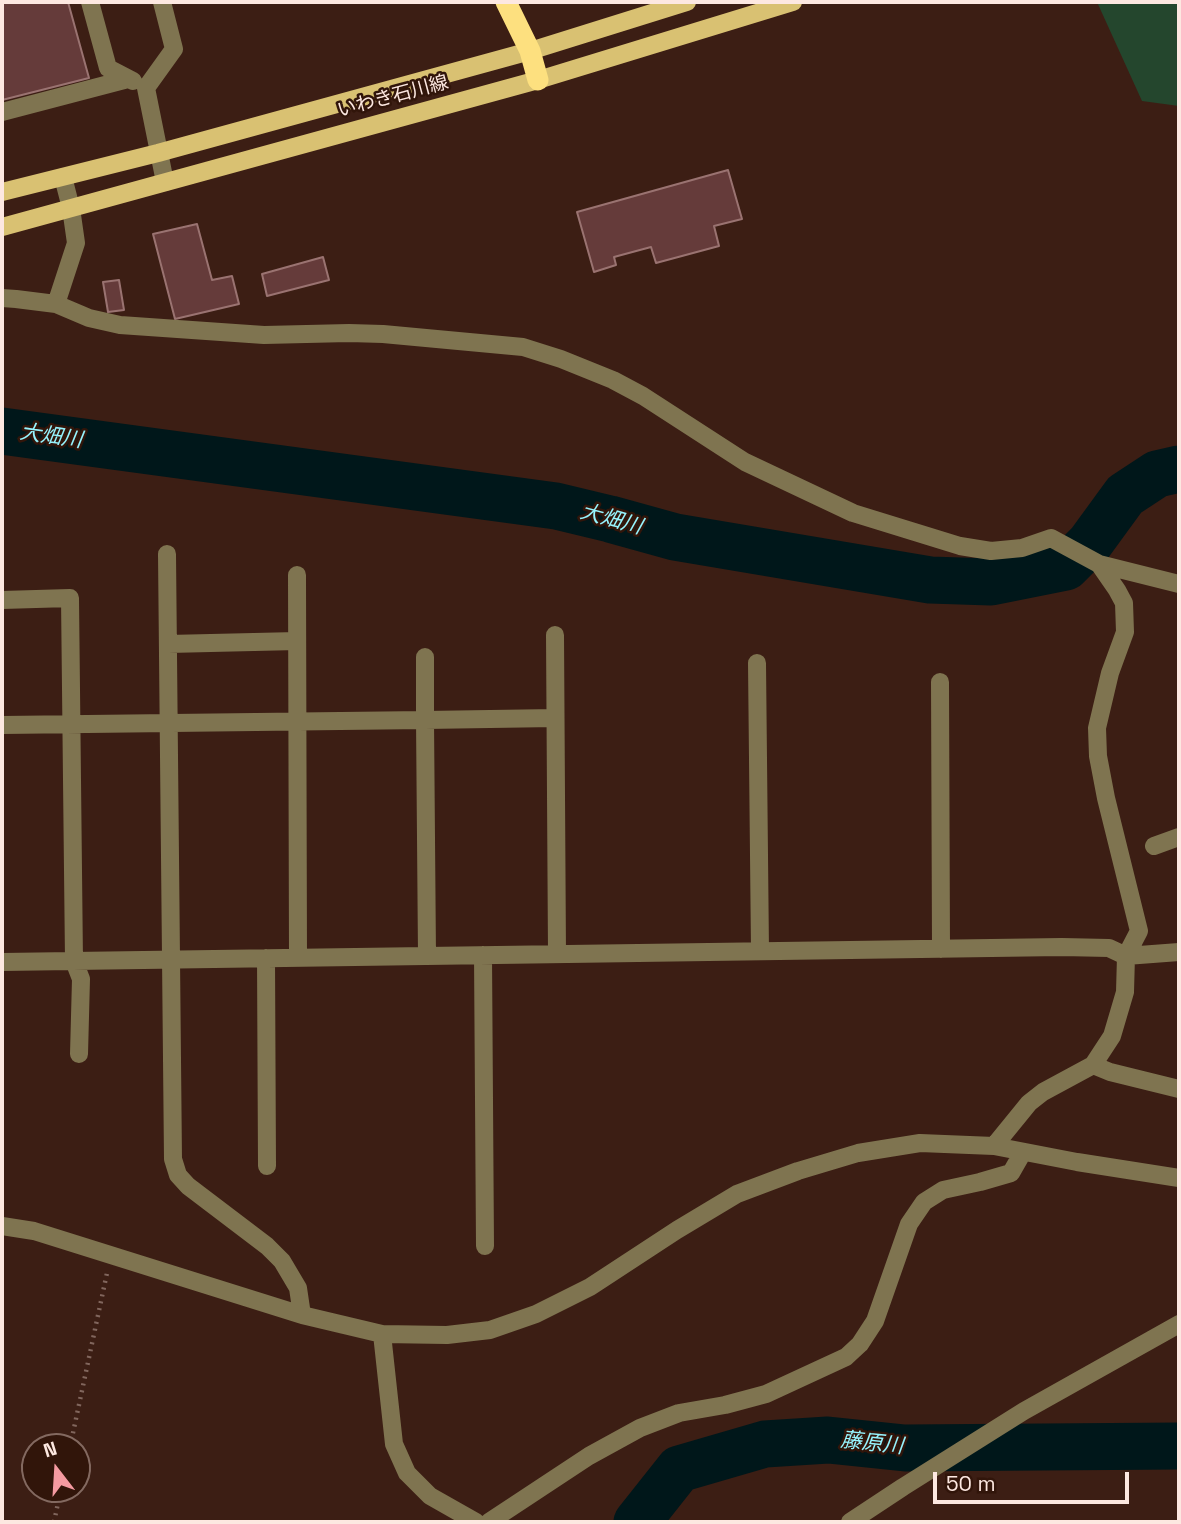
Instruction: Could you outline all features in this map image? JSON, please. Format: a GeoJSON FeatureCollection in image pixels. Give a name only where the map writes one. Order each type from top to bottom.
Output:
{"type":"FeatureCollection","features":[{"type":"Feature","properties":{"kind":"highway"},"geometry":{"type":"LineString","coordinates":[[506,2],[530,51],[538,80]]}},
{"type":"Feature","properties":{"kind":"main road","name":"いわき石川線"},"geometry":{"type":"LineString","coordinates":[[2,192],[158,153],[530,51],[687,2]]}},
{"type":"Feature","properties":{"kind":"main road","name":"いわき石川線"},"geometry":{"type":"LineString","coordinates":[[2,227],[538,80],[793,2]]}},
{"type":"Feature","properties":{"kind":"street"},"geometry":{"type":"LineString","coordinates":[[90,2],[108,68],[146,88]]}},
{"type":"Feature","properties":{"kind":"street"},"geometry":{"type":"LineString","coordinates":[[162,2],[174,49],[146,88],[165,182]]}},
{"type":"Feature","properties":{"kind":"street"},"geometry":{"type":"LineString","coordinates":[[2,112],[128,79]]}},
{"type":"Feature","properties":{"kind":"street"},"geometry":{"type":"LineString","coordinates":[[56,304],[76,243],[63,177]]}},
{"type":"Feature","properties":{"kind":"street"},"geometry":{"type":"LineString","coordinates":[[2,298],[56,304],[89,318],[120,325],[264,335],[383,334],[523,347],[613,380],[643,396],[745,463],[853,513],[960,546],[991,551],[1022,548],[1051,538],[1097,563],[1179,584]]}},
{"type":"Feature","properties":{"kind":"street"},"geometry":{"type":"LineString","coordinates":[[167,554],[173,1159],[178,1175],[188,1186],[267,1246],[282,1261],[298,1288],[302,1315]]}},
{"type":"Feature","properties":{"kind":"street"},"geometry":{"type":"LineString","coordinates":[[994,1146],[1029,1103],[1043,1092],[1093,1065],[1112,1036],[1125,992],[1126,956],[1139,931],[1098,756],[1097,728],[1110,673],[1125,632],[1124,603],[1097,563]]}},
{"type":"Feature","properties":{"kind":"street"},"geometry":{"type":"LineString","coordinates":[[297,575],[298,958]]}},
{"type":"Feature","properties":{"kind":"street"},"geometry":{"type":"LineString","coordinates":[[2,600],[70,598],[75,961],[81,979],[79,1054]]}},
{"type":"Feature","properties":{"kind":"street"},"geometry":{"type":"LineString","coordinates":[[555,635],[557,954]]}},
{"type":"Feature","properties":{"kind":"street"},"geometry":{"type":"LineString","coordinates":[[168,644],[297,641]]}},
{"type":"Feature","properties":{"kind":"street"},"geometry":{"type":"LineString","coordinates":[[425,657],[427,956]]}},
{"type":"Feature","properties":{"kind":"street"},"geometry":{"type":"LineString","coordinates":[[757,663],[760,951]]}},
{"type":"Feature","properties":{"kind":"street"},"geometry":{"type":"LineString","coordinates":[[940,682],[941,949]]}},
{"type":"Feature","properties":{"kind":"street"},"geometry":{"type":"LineString","coordinates":[[2,725],[555,718]]}},
{"type":"Feature","properties":{"kind":"street"},"geometry":{"type":"LineString","coordinates":[[1154,846],[1179,837]]}},
{"type":"Feature","properties":{"kind":"street"},"geometry":{"type":"LineString","coordinates":[[2,962],[941,949],[1110,948],[1126,956],[1179,952]]}},
{"type":"Feature","properties":{"kind":"street"},"geometry":{"type":"LineString","coordinates":[[483,955],[485,1246]]}},
{"type":"Feature","properties":{"kind":"street"},"geometry":{"type":"LineString","coordinates":[[266,958],[267,1166]]}},
{"type":"Feature","properties":{"kind":"street"},"geometry":{"type":"LineString","coordinates":[[1093,1065],[1110,1072],[1179,1089]]}},
{"type":"Feature","properties":{"kind":"street"},"geometry":{"type":"LineString","coordinates":[[2,1226],[34,1231],[302,1315],[383,1334],[447,1335],[490,1330],[536,1314],[590,1287],[737,1194],[797,1171],[858,1153],[920,1143],[994,1146],[1179,1178]]}},
{"type":"Feature","properties":{"kind":"street"},"geometry":{"type":"LineString","coordinates":[[489,1522],[589,1456],[640,1427],[679,1413],[766,1394],[846,1357],[860,1344],[875,1321],[909,1224],[924,1202],[943,1190],[1011,1173],[1023,1152]]}},
{"type":"Feature","properties":{"kind":"street"},"geometry":{"type":"LineString","coordinates":[[850,1522],[1024,1411],[1179,1324]]}},
{"type":"Feature","properties":{"kind":"street"},"geometry":{"type":"LineString","coordinates":[[383,1334],[394,1444],[407,1473],[429,1496],[476,1522]]}},
{"type":"Feature","properties":{"kind":"path"},"geometry":{"type":"LineString","coordinates":[[73,1433],[111,1254]]}},
{"type":"Feature","properties":{"kind":"path"},"geometry":{"type":"LineString","coordinates":[[54,1522],[58,1503]]}},
{"type":"Feature","properties":{"kind":"green space"},"geometry":{"type":"Polygon","coordinates":[[[1097,2],[1179,2],[1179,106],[1142,101],[1097,2]]]}},
{"type":"Feature","properties":{"kind":"building"},"geometry":{"type":"Polygon","coordinates":[[[2,2],[68,2],[89,78],[2,100],[2,2]]]}},
{"type":"Feature","properties":{"kind":"building"},"geometry":{"type":"Polygon","coordinates":[[[728,170],[742,219],[714,226],[719,246],[656,263],[651,247],[614,257],[616,265],[594,272],[577,212],[728,170]]]}},
{"type":"Feature","properties":{"kind":"building"},"geometry":{"type":"Polygon","coordinates":[[[197,224],[212,280],[232,276],[239,304],[175,319],[153,234],[197,224]]]}},
{"type":"Feature","properties":{"kind":"building"},"geometry":{"type":"Polygon","coordinates":[[[323,257],[329,280],[267,296],[262,274],[323,257]]]}},
{"type":"Feature","properties":{"kind":"building"},"geometry":{"type":"Polygon","coordinates":[[[119,280],[124,310],[108,312],[103,282],[119,280]]]}},
{"type":"Feature","properties":{"kind":"waterway","name":"大畑川"},"geometry":{"type":"LineString","coordinates":[[2,431],[556,506],[675,537],[930,580],[991,582],[1066,567],[1090,543],[1125,495],[1157,474],[1179,469]]}},
{"type":"Feature","properties":{"kind":"waterway","name":"藤原川"},"geometry":{"type":"LineString","coordinates":[[637,1522],[679,1469],[765,1444],[828,1440],[905,1448],[1179,1446]]}}]}
